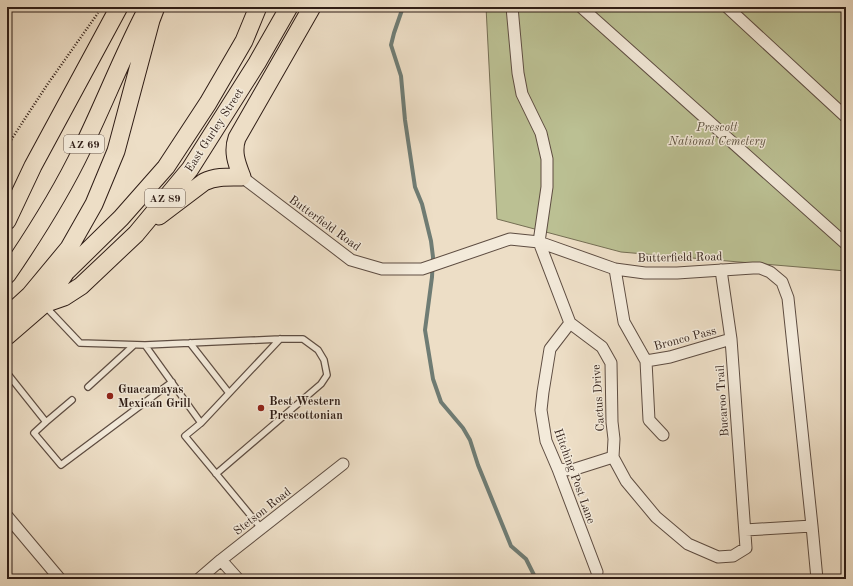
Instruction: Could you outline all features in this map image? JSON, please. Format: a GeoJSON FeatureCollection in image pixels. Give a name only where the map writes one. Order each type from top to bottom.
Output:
{"type":"FeatureCollection","features":[{"type":"Feature","properties":{"kind":"main road"},"geometry":{"type":"LineString","coordinates":[[7,221],[33,166],[119,7]]}},
{"type":"Feature","properties":{"kind":"main road","name":"AZ 69"},"geometry":{"type":"LineString","coordinates":[[7,275],[52,206],[82,150],[148,7]]}},
{"type":"Feature","properties":{"kind":"main road"},"geometry":{"type":"LineString","coordinates":[[7,316],[30,295],[69,248],[94,204],[116,151],[151,20],[156,7]]}},
{"type":"Feature","properties":{"kind":"main road"},"geometry":{"type":"LineString","coordinates":[[44,304],[66,272],[121,218],[166,167],[208,103],[232,62],[244,41],[258,7]]}},
{"type":"Feature","properties":{"kind":"main road","name":"AZ 89"},"geometry":{"type":"LineString","coordinates":[[257,63],[276,7]]}},
{"type":"Feature","properties":{"kind":"main road"},"geometry":{"type":"LineString","coordinates":[[257,63],[289,7]]}},
{"type":"Feature","properties":{"kind":"main road"},"geometry":{"type":"LineString","coordinates":[[136,234],[204,182],[218,177],[242,177],[235,157],[235,144],[237,138],[312,7]]}},
{"type":"Feature","properties":{"kind":"main road","name":"East Gurley Street"},"geometry":{"type":"LineString","coordinates":[[7,336],[44,304],[64,297],[81,286],[136,234],[190,169],[257,63]]}},
{"type":"Feature","properties":{"kind":"street"},"geometry":{"type":"LineString","coordinates":[[512,7],[518,73],[522,94],[541,133],[547,159],[547,187],[539,242],[570,322]]}},
{"type":"Feature","properties":{"kind":"street"},"geometry":{"type":"LineString","coordinates":[[581,7],[846,244]]}},
{"type":"Feature","properties":{"kind":"street"},"geometry":{"type":"LineString","coordinates":[[727,7],[846,117]]}},
{"type":"Feature","properties":{"kind":"street","name":"Butterfield Road"},"geometry":{"type":"LineString","coordinates":[[242,177],[351,260],[382,269],[422,269],[510,239],[539,242],[615,269],[645,273],[677,273],[753,268],[760,268],[770,272],[782,282],[788,298],[817,579]]}},
{"type":"Feature","properties":{"kind":"street"},"geometry":{"type":"LineString","coordinates":[[615,269],[624,322],[646,361],[649,420],[663,435]]}},
{"type":"Feature","properties":{"kind":"street","name":"Bucaroo Trail"},"geometry":{"type":"LineString","coordinates":[[613,457],[626,481],[656,517],[688,544],[718,557],[733,556],[746,548],[731,339],[721,270]]}},
{"type":"Feature","properties":{"kind":"street","name":"Cactus Drive"},"geometry":{"type":"LineString","coordinates":[[570,322],[602,347],[611,363],[612,422],[614,439],[613,457]]}},
{"type":"Feature","properties":{"kind":"street","name":"Hitching Post Lane"},"geometry":{"type":"LineString","coordinates":[[570,322],[550,349],[543,392],[542,410],[546,441],[558,469],[596,572]]}},
{"type":"Feature","properties":{"kind":"street","name":"Bronco Pass"},"geometry":{"type":"LineString","coordinates":[[646,361],[670,357],[731,339]]}},
{"type":"Feature","properties":{"kind":"street"},"geometry":{"type":"LineString","coordinates":[[558,469],[572,470],[613,457]]}},
{"type":"Feature","properties":{"kind":"street","name":"Stetson Road"},"geometry":{"type":"LineString","coordinates":[[199,579],[343,464]]}},
{"type":"Feature","properties":{"kind":"street"},"geometry":{"type":"LineString","coordinates":[[7,516],[60,579]]}},
{"type":"Feature","properties":{"kind":"street"},"geometry":{"type":"LineString","coordinates":[[745,530],[812,526]]}},
{"type":"Feature","properties":{"kind":"street"},"geometry":{"type":"LineString","coordinates":[[221,560],[238,579]]}},
{"type":"Feature","properties":{"kind":"lane"},"geometry":{"type":"LineString","coordinates":[[44,304],[80,343],[145,345],[303,339],[318,350],[324,360],[327,375],[321,384],[216,474]]}},
{"type":"Feature","properties":{"kind":"lane"},"geometry":{"type":"LineString","coordinates":[[261,528],[185,436],[201,423],[280,339]]}},
{"type":"Feature","properties":{"kind":"lane"},"geometry":{"type":"LineString","coordinates":[[190,343],[229,393]]}},
{"type":"Feature","properties":{"kind":"lane"},"geometry":{"type":"LineString","coordinates":[[88,386],[134,345]]}},
{"type":"Feature","properties":{"kind":"lane"},"geometry":{"type":"LineString","coordinates":[[145,345],[201,423]]}},
{"type":"Feature","properties":{"kind":"lane"},"geometry":{"type":"LineString","coordinates":[[7,373],[46,422]]}},
{"type":"Feature","properties":{"kind":"lane"},"geometry":{"type":"LineString","coordinates":[[72,400],[34,433],[61,465],[172,382]]}},
{"type":"Feature","properties":{"kind":"path"},"geometry":{"type":"LineString","coordinates":[[7,144],[99,10]]}},
{"type":"Feature","properties":{"kind":"green space","name":"Prescott National Cemetery"},"geometry":{"type":"Polygon","coordinates":[[[486,7],[846,7],[846,271],[621,252],[497,219],[486,7]]]}},
{"type":"Feature","properties":{"kind":"waterway"},"geometry":{"type":"LineString","coordinates":[[403,7],[391,45],[401,76],[405,120],[415,187],[422,204],[431,241],[433,257],[432,277],[425,330],[433,379],[441,402],[463,428],[470,440],[478,465],[511,546],[526,559],[536,579]]}},
{"type":"Feature","properties":{"kind":"place","name":"Guacamayas Mexican Grill"},"geometry":{"type":"Point","coordinates":[110,396]}},
{"type":"Feature","properties":{"kind":"place","name":"Best Western Prescottonian"},"geometry":{"type":"Point","coordinates":[261,408]}}]}
